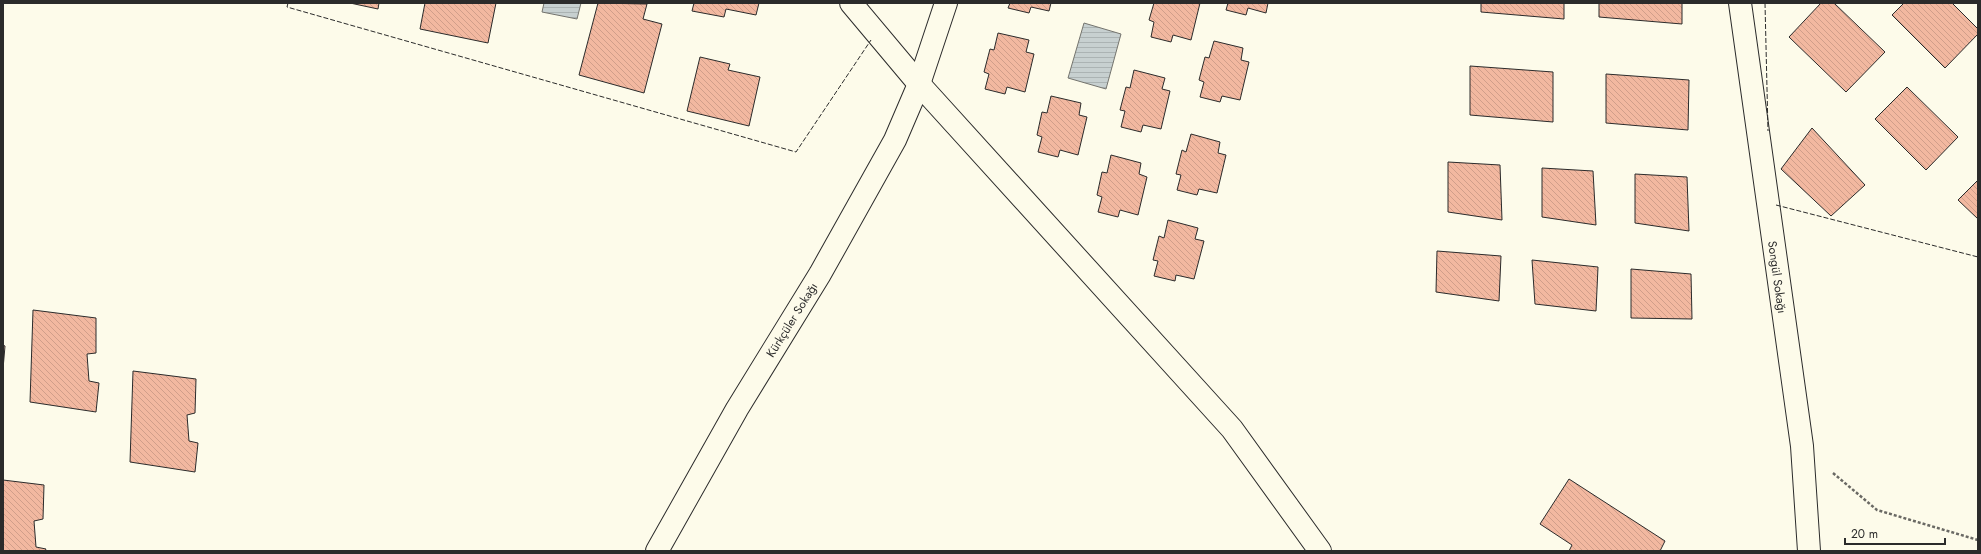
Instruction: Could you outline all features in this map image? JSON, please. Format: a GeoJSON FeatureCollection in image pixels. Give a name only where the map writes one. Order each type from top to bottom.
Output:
{"type":"FeatureCollection","features":[{"type":"Feature","properties":{"kind":"street"},"geometry":{"type":"LineString","coordinates":[[851,3],[919,84],[1232,429],[1320,551]]}},
{"type":"Feature","properties":{"kind":"street","name":"Kürkçüler Sokağı"},"geometry":{"type":"LineString","coordinates":[[657,551],[737,409],[820,274],[895,140],[919,84],[946,3]]}},
{"type":"Feature","properties":{"kind":"street","name":"Songül Sokağı"},"geometry":{"type":"LineString","coordinates":[[1740,3],[1802,446],[1809,551]]}},
{"type":"Feature","properties":{"kind":"path"},"geometry":{"type":"LineString","coordinates":[[1802,446],[1877,510],[1978,540]]}},
{"type":"Feature","properties":{"kind":"shaded area"},"geometry":{"type":"Polygon","coordinates":[[[544,3],[581,3],[577,19],[542,12],[544,3]]]}},
{"type":"Feature","properties":{"kind":"shaded area"},"geometry":{"type":"Polygon","coordinates":[[[1084,23],[1121,34],[1106,89],[1068,78],[1084,23]]]}},
{"type":"Feature","properties":{"kind":"building"},"geometry":{"type":"Polygon","coordinates":[[[350,3],[379,3],[378,9],[350,3]]]}},
{"type":"Feature","properties":{"kind":"building"},"geometry":{"type":"Polygon","coordinates":[[[425,3],[496,3],[488,43],[420,29],[425,3]]]}},
{"type":"Feature","properties":{"kind":"building"},"geometry":{"type":"Polygon","coordinates":[[[598,3],[647,4],[643,19],[662,24],[644,93],[579,75],[598,3]]]}},
{"type":"Feature","properties":{"kind":"building"},"geometry":{"type":"Polygon","coordinates":[[[694,3],[759,3],[756,15],[726,9],[724,17],[692,11],[694,3]]]}},
{"type":"Feature","properties":{"kind":"building"},"geometry":{"type":"Polygon","coordinates":[[[1010,3],[1051,3],[1049,11],[1031,7],[1029,13],[1008,8],[1010,3]]]}},
{"type":"Feature","properties":{"kind":"building"},"geometry":{"type":"Polygon","coordinates":[[[1154,3],[1200,3],[1191,40],[1173,35],[1171,42],[1151,37],[1154,22],[1149,20],[1154,3]]]}},
{"type":"Feature","properties":{"kind":"building"},"geometry":{"type":"Polygon","coordinates":[[[1228,3],[1268,3],[1266,13],[1248,8],[1246,15],[1226,10],[1228,3]]]}},
{"type":"Feature","properties":{"kind":"building"},"geometry":{"type":"Polygon","coordinates":[[[1481,3],[1564,3],[1564,19],[1481,12],[1481,3]]]}},
{"type":"Feature","properties":{"kind":"building"},"geometry":{"type":"Polygon","coordinates":[[[1599,3],[1682,3],[1682,24],[1599,17],[1599,3]]]}},
{"type":"Feature","properties":{"kind":"building"},"geometry":{"type":"Polygon","coordinates":[[[1821,3],[1834,3],[1885,52],[1846,92],[1789,37],[1821,3]]]}},
{"type":"Feature","properties":{"kind":"building"},"geometry":{"type":"Polygon","coordinates":[[[1904,3],[1952,3],[1978,29],[1978,34],[1945,68],[1892,15],[1904,3]]]}},
{"type":"Feature","properties":{"kind":"building"},"geometry":{"type":"Polygon","coordinates":[[[998,33],[1029,40],[1026,52],[1034,54],[1025,92],[1007,87],[1005,94],[985,89],[989,74],[984,72],[990,49],[994,50],[998,33]]]}},
{"type":"Feature","properties":{"kind":"building"},"geometry":{"type":"Polygon","coordinates":[[[1214,41],[1243,48],[1241,60],[1249,62],[1240,100],[1222,96],[1220,102],[1200,97],[1204,82],[1199,80],[1205,57],[1209,58],[1214,41]]]}},
{"type":"Feature","properties":{"kind":"building"},"geometry":{"type":"Polygon","coordinates":[[[700,57],[730,64],[728,70],[760,77],[749,126],[687,111],[700,57]]]}},
{"type":"Feature","properties":{"kind":"building"},"geometry":{"type":"Polygon","coordinates":[[[1470,66],[1553,72],[1553,122],[1470,115],[1470,66]]]}},
{"type":"Feature","properties":{"kind":"building"},"geometry":{"type":"Polygon","coordinates":[[[1134,70],[1165,78],[1162,89],[1170,91],[1161,129],[1143,125],[1141,132],[1121,127],[1125,111],[1120,110],[1126,87],[1130,88],[1134,70]]]}},
{"type":"Feature","properties":{"kind":"building"},"geometry":{"type":"Polygon","coordinates":[[[1606,74],[1689,80],[1688,130],[1606,123],[1606,74]]]}},
{"type":"Feature","properties":{"kind":"building"},"geometry":{"type":"Polygon","coordinates":[[[1907,87],[1958,137],[1926,170],[1875,119],[1907,87]]]}},
{"type":"Feature","properties":{"kind":"building"},"geometry":{"type":"Polygon","coordinates":[[[1051,96],[1081,103],[1079,115],[1087,117],[1078,155],[1060,150],[1058,157],[1038,152],[1042,137],[1037,135],[1042,112],[1047,113],[1051,96]]]}},
{"type":"Feature","properties":{"kind":"building"},"geometry":{"type":"Polygon","coordinates":[[[1812,128],[1865,185],[1831,216],[1781,169],[1812,128]]]}},
{"type":"Feature","properties":{"kind":"building"},"geometry":{"type":"Polygon","coordinates":[[[1191,134],[1220,142],[1218,153],[1226,155],[1217,193],[1199,189],[1197,195],[1177,190],[1181,175],[1176,174],[1182,150],[1186,152],[1191,134]]]}},
{"type":"Feature","properties":{"kind":"building"},"geometry":{"type":"Polygon","coordinates":[[[1111,155],[1141,163],[1139,174],[1147,177],[1138,215],[1120,210],[1118,217],[1098,212],[1102,197],[1097,195],[1102,172],[1107,173],[1111,155]]]}},
{"type":"Feature","properties":{"kind":"building"},"geometry":{"type":"Polygon","coordinates":[[[1448,162],[1500,165],[1502,220],[1448,212],[1448,162]]]}},
{"type":"Feature","properties":{"kind":"building"},"geometry":{"type":"Polygon","coordinates":[[[1542,168],[1593,171],[1596,225],[1542,217],[1542,168]]]}},
{"type":"Feature","properties":{"kind":"building"},"geometry":{"type":"Polygon","coordinates":[[[1635,174],[1687,177],[1689,231],[1635,223],[1635,174]]]}},
{"type":"Feature","properties":{"kind":"building"},"geometry":{"type":"Polygon","coordinates":[[[1978,180],[1978,219],[1958,200],[1978,180]]]}},
{"type":"Feature","properties":{"kind":"building"},"geometry":{"type":"Polygon","coordinates":[[[1168,220],[1198,228],[1195,239],[1204,241],[1194,279],[1176,275],[1175,281],[1154,276],[1158,261],[1153,260],[1159,236],[1164,238],[1168,220]]]}},
{"type":"Feature","properties":{"kind":"building"},"geometry":{"type":"Polygon","coordinates":[[[1437,251],[1501,256],[1499,301],[1436,292],[1437,251]]]}},
{"type":"Feature","properties":{"kind":"building"},"geometry":{"type":"Polygon","coordinates":[[[1532,260],[1598,267],[1596,311],[1535,304],[1532,260]]]}},
{"type":"Feature","properties":{"kind":"building"},"geometry":{"type":"Polygon","coordinates":[[[1631,269],[1691,274],[1692,319],[1631,318],[1631,269]]]}},
{"type":"Feature","properties":{"kind":"building"},"geometry":{"type":"Polygon","coordinates":[[[33,310],[96,318],[96,353],[87,354],[89,381],[99,383],[96,412],[30,402],[33,310]]]}},
{"type":"Feature","properties":{"kind":"building"},"geometry":{"type":"Polygon","coordinates":[[[3,345],[5,346],[3,369],[3,345]]]}},
{"type":"Feature","properties":{"kind":"building"},"geometry":{"type":"Polygon","coordinates":[[[133,371],[196,379],[195,413],[187,415],[189,441],[198,443],[195,472],[130,462],[133,371]]]}},
{"type":"Feature","properties":{"kind":"building"},"geometry":{"type":"Polygon","coordinates":[[[1569,479],[1665,541],[1660,551],[1569,551],[1572,545],[1540,524],[1569,479]]]}},
{"type":"Feature","properties":{"kind":"building"},"geometry":{"type":"Polygon","coordinates":[[[3,480],[44,485],[43,519],[34,521],[36,547],[46,549],[45,551],[3,551],[3,480]]]}},
{"type":"Feature","properties":{"kind":"fence"},"geometry":{"type":"LineString","coordinates":[[288,3],[287,7],[796,152],[871,40]]}},
{"type":"Feature","properties":{"kind":"fence"},"geometry":{"type":"LineString","coordinates":[[1765,3],[1768,131]]}},
{"type":"Feature","properties":{"kind":"fence"},"geometry":{"type":"LineString","coordinates":[[1776,205],[1978,257]]}}]}
